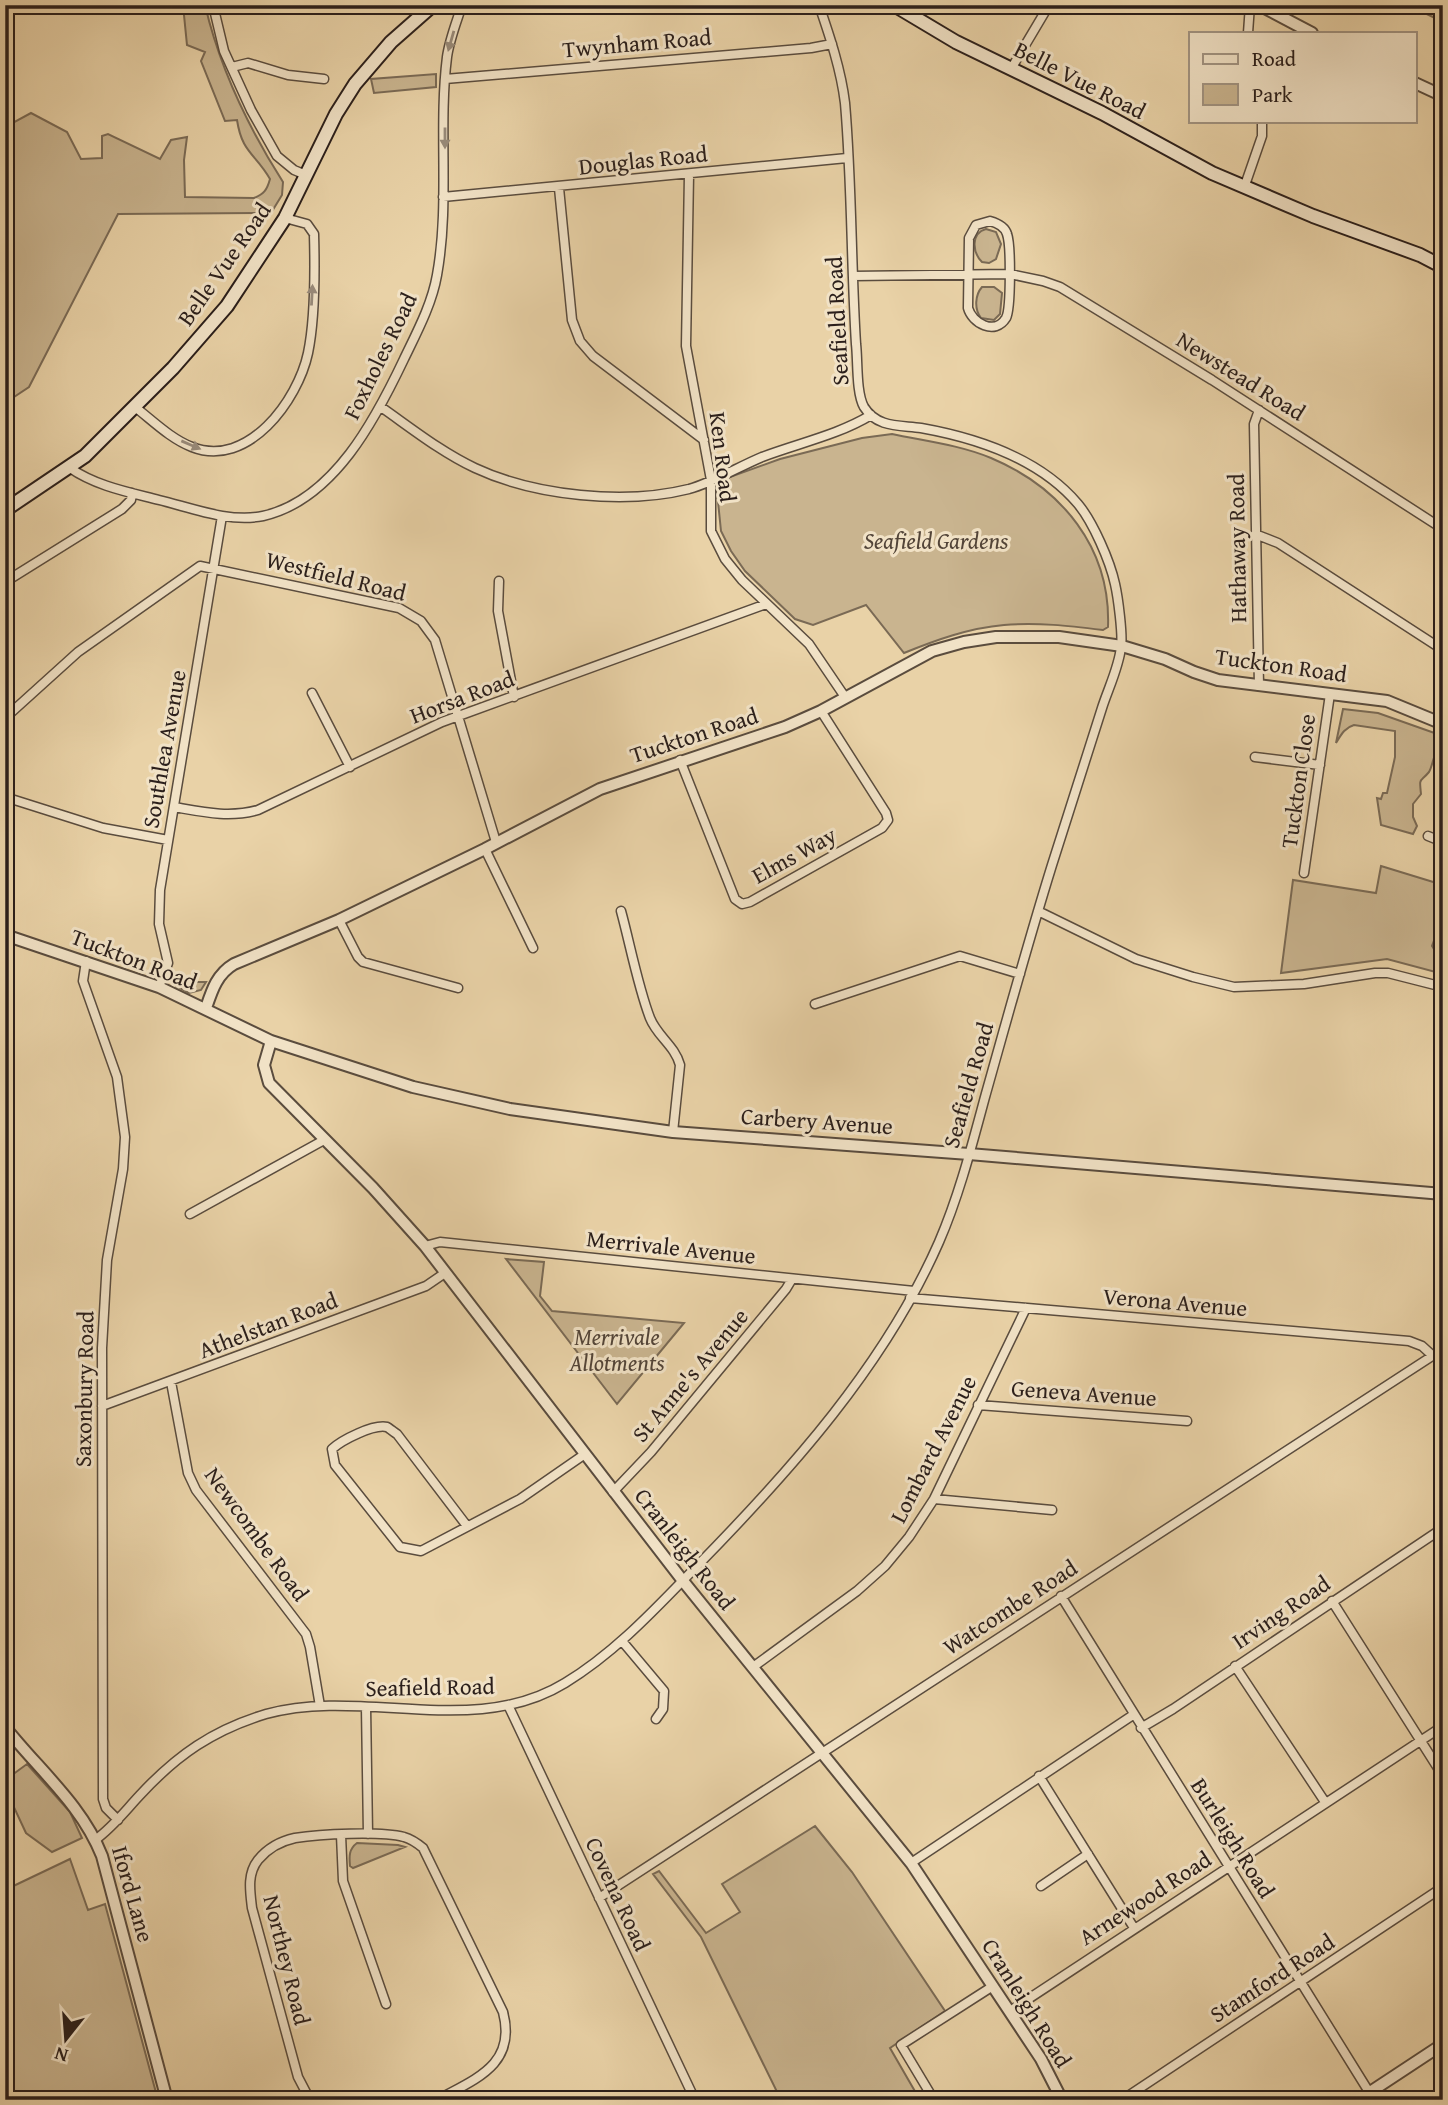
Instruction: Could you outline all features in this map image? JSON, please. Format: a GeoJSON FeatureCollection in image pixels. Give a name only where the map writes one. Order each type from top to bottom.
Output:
{"type":"FeatureCollection","features":[{"type":"Feature","properties":{"kind":"main road","name":"Belle Vue Road"},"geometry":{"type":"LineString","coordinates":[[5,510],[69,468],[108,435],[173,369],[227,306],[285,218],[336,114],[367,67],[433,5]]}},
{"type":"Feature","properties":{"kind":"main road","name":"Belle Vue Road"},"geometry":{"type":"LineString","coordinates":[[894,5],[956,42],[1102,113],[1244,188],[1420,255],[1443,267]]}},
{"type":"Feature","properties":{"kind":"street"},"geometry":{"type":"LineString","coordinates":[[213,5],[224,51],[251,110],[277,156],[294,170],[306,175]]}},
{"type":"Feature","properties":{"kind":"street","name":"Foxholes Road"},"geometry":{"type":"LineString","coordinates":[[69,468],[87,480],[132,493],[222,516],[245,518],[263,516],[300,500],[331,475],[381,407],[432,297],[440,261],[447,54],[460,5]]}},
{"type":"Feature","properties":{"kind":"street","name":"Seafield Road"},"geometry":{"type":"LineString","coordinates":[[95,1840],[176,1760],[213,1733],[266,1714],[297,1707],[320,1706],[429,1710],[508,1705],[531,1700],[558,1687],[622,1641],[736,1526],[798,1456],[875,1357],[941,1239],[969,1154],[1038,911],[1122,646],[1116,587],[1101,545],[1080,506],[1052,481],[1021,460],[993,447],[920,428],[881,423],[865,408],[860,397],[844,98],[820,5]]}},
{"type":"Feature","properties":{"kind":"street"},"geometry":{"type":"LineString","coordinates":[[1012,69],[1049,5]]}},
{"type":"Feature","properties":{"kind":"street"},"geometry":{"type":"LineString","coordinates":[[1248,32],[1250,5]]}},
{"type":"Feature","properties":{"kind":"street"},"geometry":{"type":"LineString","coordinates":[[1259,5],[1310,32]]}},
{"type":"Feature","properties":{"kind":"street","name":"Twynham Road"},"geometry":{"type":"LineString","coordinates":[[445,79],[802,49],[832,44]]}},
{"type":"Feature","properties":{"kind":"street"},"geometry":{"type":"LineString","coordinates":[[232,67],[248,63],[288,75],[324,79]]}},
{"type":"Feature","properties":{"kind":"street"},"geometry":{"type":"LineString","coordinates":[[1416,83],[1443,96]]}},
{"type":"Feature","properties":{"kind":"street"},"geometry":{"type":"LineString","coordinates":[[1244,188],[1262,136],[1262,122]]}},
{"type":"Feature","properties":{"kind":"street","name":"Douglas Road"},"geometry":{"type":"LineString","coordinates":[[443,197],[559,188],[847,158]]}},
{"type":"Feature","properties":{"kind":"street","name":"Ken Road"},"geometry":{"type":"LineString","coordinates":[[689,175],[686,346],[711,480],[711,531],[725,559],[766,604],[809,644],[845,697]]}},
{"type":"Feature","properties":{"kind":"street"},"geometry":{"type":"LineString","coordinates":[[559,188],[572,320],[580,341],[593,356],[704,440]]}},
{"type":"Feature","properties":{"kind":"street"},"geometry":{"type":"LineString","coordinates":[[135,407],[169,433],[192,447],[206,451],[233,449],[246,444],[274,419],[302,373],[310,336],[314,234],[307,224],[285,218]]}},
{"type":"Feature","properties":{"kind":"street"},"geometry":{"type":"LineString","coordinates":[[982,222],[998,224],[1007,234],[1010,274],[1004,321],[988,326],[977,323],[970,316],[968,274],[969,238],[972,229],[982,222]]}},
{"type":"Feature","properties":{"kind":"street","name":"Newstead Road"},"geometry":{"type":"LineString","coordinates":[[853,276],[1010,274],[1060,287],[1259,410],[1443,529]]}},
{"type":"Feature","properties":{"kind":"street"},"geometry":{"type":"LineString","coordinates":[[381,407],[458,460],[496,477],[544,489],[609,496],[676,492],[854,425],[872,415]]}},
{"type":"Feature","properties":{"kind":"street","name":"Hathaway Road"},"geometry":{"type":"LineString","coordinates":[[1259,410],[1254,424],[1259,686]]}},
{"type":"Feature","properties":{"kind":"street"},"geometry":{"type":"LineString","coordinates":[[5,582],[122,509],[131,500],[132,493]]}},
{"type":"Feature","properties":{"kind":"street","name":"Southlea Avenue"},"geometry":{"type":"LineString","coordinates":[[159,987],[167,964],[159,924],[159,907],[222,516]]}},
{"type":"Feature","properties":{"kind":"street"},"geometry":{"type":"LineString","coordinates":[[1255,534],[1278,543],[1443,650]]}},
{"type":"Feature","properties":{"kind":"street"},"geometry":{"type":"LineString","coordinates":[[5,718],[78,652],[200,566],[215,568]]}},
{"type":"Feature","properties":{"kind":"street","name":"Westfield Road"},"geometry":{"type":"LineString","coordinates":[[215,568],[400,608],[427,627],[435,640],[496,842]]}},
{"type":"Feature","properties":{"kind":"street"},"geometry":{"type":"LineString","coordinates":[[499,581],[498,611],[513,697]]}},
{"type":"Feature","properties":{"kind":"street","name":"Horsa Road"},"geometry":{"type":"LineString","coordinates":[[174,807],[207,813],[242,814],[258,810],[457,716],[766,604]]}},
{"type":"Feature","properties":{"kind":"street","name":"Tuckton Road"},"geometry":{"type":"LineString","coordinates":[[5,936],[159,987],[206,1008],[217,979],[225,970],[339,920],[600,789],[746,740],[821,711],[932,651],[996,636],[1059,637],[1122,646],[1219,680],[1387,701],[1443,724]]}},
{"type":"Feature","properties":{"kind":"street"},"geometry":{"type":"LineString","coordinates":[[312,693],[349,767]]}},
{"type":"Feature","properties":{"kind":"street","name":"Tuckton Close"},"geometry":{"type":"LineString","coordinates":[[1304,873],[1330,694]]}},
{"type":"Feature","properties":{"kind":"street","name":"Elms Way"},"geometry":{"type":"LineString","coordinates":[[680,760],[735,899],[742,904],[750,902],[882,828],[887,820],[886,813],[821,711]]}},
{"type":"Feature","properties":{"kind":"street"},"geometry":{"type":"LineString","coordinates":[[1255,757],[1320,765]]}},
{"type":"Feature","properties":{"kind":"street"},"geometry":{"type":"LineString","coordinates":[[5,797],[103,828],[168,840]]}},
{"type":"Feature","properties":{"kind":"street"},"geometry":{"type":"LineString","coordinates":[[1428,836],[1443,842]]}},
{"type":"Feature","properties":{"kind":"street"},"geometry":{"type":"LineString","coordinates":[[485,849],[533,948]]}},
{"type":"Feature","properties":{"kind":"street"},"geometry":{"type":"LineString","coordinates":[[621,911],[650,1020],[677,1055],[680,1065],[673,1132]]}},
{"type":"Feature","properties":{"kind":"street"},"geometry":{"type":"LineString","coordinates":[[1038,911],[1136,959],[1234,987],[1304,985],[1375,973],[1388,973],[1443,986]]}},
{"type":"Feature","properties":{"kind":"street"},"geometry":{"type":"LineString","coordinates":[[339,920],[363,962],[458,988]]}},
{"type":"Feature","properties":{"kind":"street"},"geometry":{"type":"LineString","coordinates":[[815,1004],[960,956],[1020,974]]}},
{"type":"Feature","properties":{"kind":"street","name":"Saxonbury Road"},"geometry":{"type":"LineString","coordinates":[[86,961],[83,981],[117,1077],[124,1137],[123,1169],[107,1264],[102,1349],[103,1799],[106,1808],[118,1820]]}},
{"type":"Feature","properties":{"kind":"street","name":"Carbery Avenue"},"geometry":{"type":"LineString","coordinates":[[206,1008],[271,1041],[391,1081],[462,1098],[573,1119],[673,1132],[1443,1194]]}},
{"type":"Feature","properties":{"kind":"street","name":"Cranleigh Road"},"geometry":{"type":"LineString","coordinates":[[271,1041],[264,1065],[269,1083],[373,1188],[425,1246],[682,1581],[911,1863],[1041,2059],[1062,2100]]}},
{"type":"Feature","properties":{"kind":"street"},"geometry":{"type":"LineString","coordinates":[[190,1214],[324,1140]]}},
{"type":"Feature","properties":{"kind":"street","name":"Merrivale Avenue"},"geometry":{"type":"LineString","coordinates":[[425,1246],[440,1242],[792,1279],[912,1295]]}},
{"type":"Feature","properties":{"kind":"street","name":"Athelstan Road"},"geometry":{"type":"LineString","coordinates":[[102,1406],[426,1286],[445,1273]]}},
{"type":"Feature","properties":{"kind":"street","name":"St Anne's Avenue"},"geometry":{"type":"LineString","coordinates":[[613,1492],[651,1452],[792,1279]]}},
{"type":"Feature","properties":{"kind":"street","name":"Verona Avenue"},"geometry":{"type":"LineString","coordinates":[[912,1295],[1026,1308],[1409,1341],[1422,1346],[1433,1356]]}},
{"type":"Feature","properties":{"kind":"street","name":"Lombard Avenue"},"geometry":{"type":"LineString","coordinates":[[752,1667],[857,1591],[885,1566],[909,1537],[934,1499],[1026,1308]]}},
{"type":"Feature","properties":{"kind":"street","name":"Watcombe Road"},"geometry":{"type":"LineString","coordinates":[[599,1898],[1443,1349]]}},
{"type":"Feature","properties":{"kind":"street","name":"Newcombe Road"},"geometry":{"type":"LineString","coordinates":[[171,1382],[188,1472],[196,1490],[306,1634],[320,1706]]}},
{"type":"Feature","properties":{"kind":"street","name":"Geneva Avenue"},"geometry":{"type":"LineString","coordinates":[[978,1405],[1187,1420]]}},
{"type":"Feature","properties":{"kind":"street"},"geometry":{"type":"LineString","coordinates":[[467,1526],[397,1434],[388,1427],[376,1428],[342,1440],[332,1449],[335,1465],[400,1547],[421,1551],[520,1499],[585,1454]]}},
{"type":"Feature","properties":{"kind":"street"},"geometry":{"type":"LineString","coordinates":[[934,1499],[1052,1510]]}},
{"type":"Feature","properties":{"kind":"street","name":"Irving Road"},"geometry":{"type":"LineString","coordinates":[[1141,1728],[1443,1528]]}},
{"type":"Feature","properties":{"kind":"street","name":"Burleigh Road"},"geometry":{"type":"LineString","coordinates":[[1061,1596],[1229,1865],[1299,1983],[1372,2096]]}},
{"type":"Feature","properties":{"kind":"street"},"geometry":{"type":"LineString","coordinates":[[1332,1601],[1443,1776]]}},
{"type":"Feature","properties":{"kind":"street"},"geometry":{"type":"LineString","coordinates":[[622,1641],[664,1691],[663,1709],[656,1719]]}},
{"type":"Feature","properties":{"kind":"street"},"geometry":{"type":"LineString","coordinates":[[1235,1666],[1325,1802]]}},
{"type":"Feature","properties":{"kind":"street","name":"Covena Road"},"geometry":{"type":"LineString","coordinates":[[508,1705],[695,2100]]}},
{"type":"Feature","properties":{"kind":"street"},"geometry":{"type":"LineString","coordinates":[[366,1707],[368,1835]]}},
{"type":"Feature","properties":{"kind":"street"},"geometry":{"type":"LineString","coordinates":[[911,1863],[1133,1715]]}},
{"type":"Feature","properties":{"kind":"street","name":"Arnewood Road"},"geometry":{"type":"LineString","coordinates":[[1010,2011],[1443,1726]]}},
{"type":"Feature","properties":{"kind":"street","name":"Iford Lane"},"geometry":{"type":"LineString","coordinates":[[5,1727],[75,1808],[95,1840],[112,1893],[167,2100]]}},
{"type":"Feature","properties":{"kind":"street"},"geometry":{"type":"LineString","coordinates":[[1039,1776],[1134,1928]]}},
{"type":"Feature","properties":{"kind":"street"},"geometry":{"type":"LineString","coordinates":[[341,1835],[343,1881],[386,2004]]}},
{"type":"Feature","properties":{"kind":"street","name":"Northey Road"},"geometry":{"type":"LineString","coordinates":[[310,2100],[298,2077],[286,2038],[252,1908],[249,1888],[251,1872],[258,1860],[274,1846],[294,1838],[368,1835],[403,1836],[423,1847],[507,2024],[501,2053],[494,2065],[485,2073],[437,2100]]}},
{"type":"Feature","properties":{"kind":"street"},"geometry":{"type":"LineString","coordinates":[[1041,1886],[1088,1854]]}},
{"type":"Feature","properties":{"kind":"street","name":"Stamford Road"},"geometry":{"type":"LineString","coordinates":[[1122,2100],[1443,1887]]}},
{"type":"Feature","properties":{"kind":"street"},"geometry":{"type":"LineString","coordinates":[[934,2100],[901,2045],[993,1986]]}},
{"type":"Feature","properties":{"kind":"street"},"geometry":{"type":"LineString","coordinates":[[1358,2100],[1372,2096],[1443,2044]]}},
{"type":"Feature","properties":{"kind":"green space"},"geometry":{"type":"Polygon","coordinates":[[[183,5],[205,5],[227,75],[258,140],[283,182],[282,195],[271,213],[118,214],[29,387],[5,403],[5,127],[31,113],[67,132],[81,159],[102,158],[102,136],[108,134],[160,159],[171,140],[187,137],[184,160],[185,197],[254,198],[268,186],[270,179],[242,139],[237,120],[225,121],[201,61],[205,52],[187,45],[183,5]]]}},
{"type":"Feature","properties":{"kind":"green space"},"geometry":{"type":"Polygon","coordinates":[[[1408,5],[1443,5],[1443,22],[1408,5]]]}},
{"type":"Feature","properties":{"kind":"green space"},"geometry":{"type":"Polygon","coordinates":[[[436,74],[436,87],[374,93],[371,79],[436,74]]]}},
{"type":"Feature","properties":{"kind":"green space"},"geometry":{"type":"Polygon","coordinates":[[[986,229],[996,232],[1001,244],[996,259],[989,263],[982,262],[975,248],[978,234],[986,229]]]}},
{"type":"Feature","properties":{"kind":"green space"},"geometry":{"type":"Polygon","coordinates":[[[982,287],[994,287],[1002,293],[1000,314],[994,320],[981,318],[977,310],[977,298],[982,287]]]}},
{"type":"Feature","properties":{"kind":"green space","name":"Seafield Gardens"},"geometry":{"type":"Polygon","coordinates":[[[892,434],[955,447],[991,458],[1040,486],[1077,524],[1091,547],[1101,571],[1107,598],[1108,627],[1103,630],[1016,624],[991,627],[953,635],[904,653],[866,605],[813,625],[795,619],[745,571],[731,551],[721,531],[716,482],[780,459],[862,438],[892,434]]]}},
{"type":"Feature","properties":{"kind":"green space"},"geometry":{"type":"Polygon","coordinates":[[[1343,709],[1378,713],[1443,736],[1443,751],[1436,753],[1429,772],[1421,780],[1421,794],[1413,804],[1413,817],[1417,826],[1413,834],[1381,825],[1377,798],[1381,799],[1383,793],[1387,793],[1395,757],[1395,731],[1354,725],[1345,730],[1336,743],[1343,709]]]}},
{"type":"Feature","properties":{"kind":"green space"},"geometry":{"type":"Polygon","coordinates":[[[1381,866],[1443,885],[1439,908],[1443,911],[1443,917],[1432,946],[1437,954],[1443,957],[1443,974],[1387,959],[1281,973],[1293,880],[1376,893],[1381,866]]]}},
{"type":"Feature","properties":{"kind":"green space"},"geometry":{"type":"Polygon","coordinates":[[[175,976],[191,982],[206,982],[201,990],[189,993],[176,986],[175,976]]]}},
{"type":"Feature","properties":{"kind":"green space","name":"Merrivale Allotments"},"geometry":{"type":"Polygon","coordinates":[[[506,1259],[544,1262],[540,1296],[552,1311],[684,1323],[617,1404],[506,1259]]]}},
{"type":"Feature","properties":{"kind":"green space"},"geometry":{"type":"Polygon","coordinates":[[[27,1764],[70,1812],[82,1838],[52,1852],[26,1833],[12,1803],[5,1806],[5,1775],[8,1778],[27,1764]]]}},
{"type":"Feature","properties":{"kind":"green space"},"geometry":{"type":"Polygon","coordinates":[[[815,1826],[852,1872],[945,2011],[890,2048],[920,2100],[781,2100],[701,1937],[653,1874],[659,1871],[706,1933],[740,1912],[722,1884],[815,1826]]]}},
{"type":"Feature","properties":{"kind":"green space"},"geometry":{"type":"Polygon","coordinates":[[[357,1843],[405,1847],[353,1868],[350,1866],[350,1853],[357,1843]]]}},
{"type":"Feature","properties":{"kind":"green space"},"geometry":{"type":"Polygon","coordinates":[[[70,1859],[88,1910],[105,1904],[158,2100],[5,2100],[5,1890],[70,1859]]]}}]}
